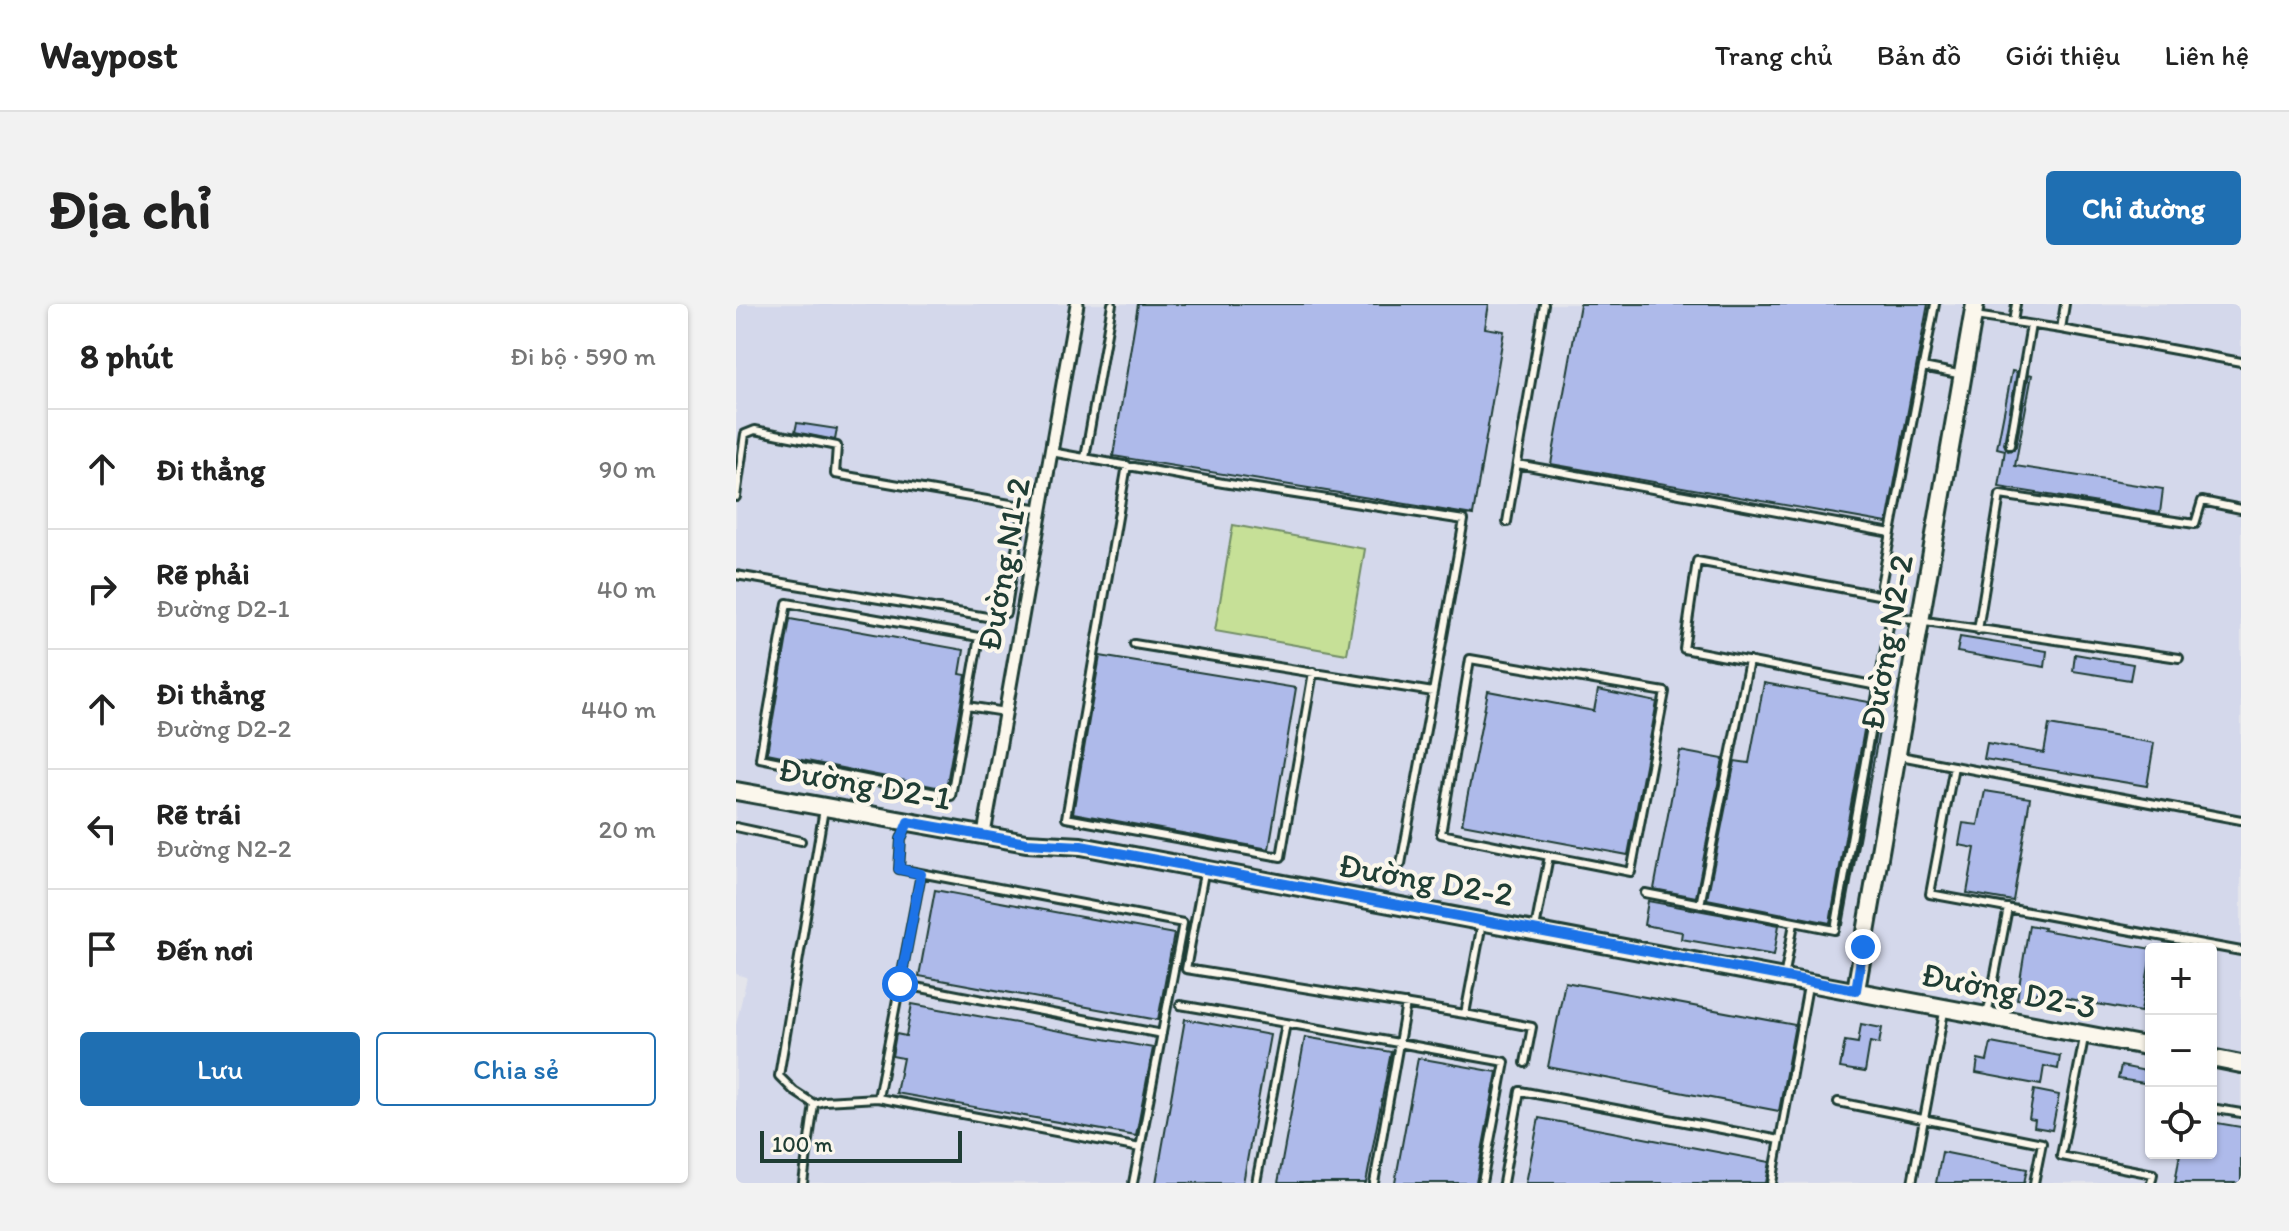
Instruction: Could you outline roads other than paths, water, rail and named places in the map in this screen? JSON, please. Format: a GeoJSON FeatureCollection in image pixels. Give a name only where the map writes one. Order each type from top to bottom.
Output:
{"type":"FeatureCollection","features":[{"type":"Feature","properties":{"kind":"main road","name":"Đường N2-2"},"geometry":{"type":"LineString","coordinates":[[1856,990],[1974,310]]}},
{"type":"Feature","properties":{"kind":"main road","name":"Đường D2-1"},"geometry":{"type":"LineString","coordinates":[[736,791],[984,834]]}},
{"type":"Feature","properties":{"kind":"main road","name":"Đường D2-2"},"geometry":{"type":"LineString","coordinates":[[984,834],[1026,843],[1081,846],[1856,990]]}},
{"type":"Feature","properties":{"kind":"main road","name":"Đường D2-3"},"geometry":{"type":"LineString","coordinates":[[1856,990],[2145,1046]]}},
{"type":"Feature","properties":{"kind":"main road"},"geometry":{"type":"LineString","coordinates":[[2217,1059],[2241,1064]]}},
{"type":"Feature","properties":{"kind":"street","name":"Đường N1-2"},"geometry":{"type":"LineString","coordinates":[[984,834],[1077,304]]}},
{"type":"Feature","properties":{"kind":"lane"},"geometry":{"type":"LineString","coordinates":[[1085,458],[1112,304]]}},
{"type":"Feature","properties":{"kind":"lane"},"geometry":{"type":"LineString","coordinates":[[1507,522],[1544,304]]}},
{"type":"Feature","properties":{"kind":"lane"},"geometry":{"type":"LineString","coordinates":[[1881,585],[1935,304]]}},
{"type":"Feature","properties":{"kind":"lane"},"geometry":{"type":"LineString","coordinates":[[2013,322],[2016,304]]}},
{"type":"Feature","properties":{"kind":"lane"},"geometry":{"type":"LineString","coordinates":[[2061,329],[2065,304]]}},
{"type":"Feature","properties":{"kind":"lane"},"geometry":{"type":"LineString","coordinates":[[1974,310],[2013,322],[2241,362]]}},
{"type":"Feature","properties":{"kind":"lane"},"geometry":{"type":"LineString","coordinates":[[2010,445],[2031,325]]}},
{"type":"Feature","properties":{"kind":"lane"},"geometry":{"type":"LineString","coordinates":[[1923,367],[1964,375]]}},
{"type":"Feature","properties":{"kind":"lane"},"geometry":{"type":"LineString","coordinates":[[736,497],[745,434],[755,430],[837,446],[835,474],[1040,509]]}},
{"type":"Feature","properties":{"kind":"lane"},"geometry":{"type":"LineString","coordinates":[[1051,452],[1223,483],[1464,520],[1401,864]]}},
{"type":"Feature","properties":{"kind":"lane"},"geometry":{"type":"LineString","coordinates":[[1517,464],[1891,533]]}},
{"type":"Feature","properties":{"kind":"lane"},"geometry":{"type":"LineString","coordinates":[[1127,465],[1066,818],[1281,857],[1313,672]]}},
{"type":"Feature","properties":{"kind":"lane"},"geometry":{"type":"LineString","coordinates":[[1978,630],[2000,495],[2195,524],[2202,501],[2241,509]]}},
{"type":"Feature","properties":{"kind":"lane"},"geometry":{"type":"LineString","coordinates":[[736,575],[993,618],[1006,613],[1023,507]]}},
{"type":"Feature","properties":{"kind":"lane"},"geometry":{"type":"LineString","coordinates":[[1645,893],[1835,930],[1894,598],[1697,561],[1684,649],[1878,686]]}},
{"type":"Feature","properties":{"kind":"lane"},"geometry":{"type":"LineString","coordinates":[[787,603],[979,637],[967,706],[951,796],[760,758],[787,603]]}},
{"type":"Feature","properties":{"kind":"lane"},"geometry":{"type":"LineString","coordinates":[[1891,616],[2179,658]]}},
{"type":"Feature","properties":{"kind":"lane"},"geometry":{"type":"LineString","coordinates":[[1134,644],[1433,692]]}},
{"type":"Feature","properties":{"kind":"lane"},"geometry":{"type":"LineString","coordinates":[[1470,659],[1665,692],[1631,872],[1549,856],[1441,834],[1470,659]]}},
{"type":"Feature","properties":{"kind":"lane"},"geometry":{"type":"LineString","coordinates":[[1700,905],[1749,661]]}},
{"type":"Feature","properties":{"kind":"lane"},"geometry":{"type":"LineString","coordinates":[[967,706],[1005,712]]}},
{"type":"Feature","properties":{"kind":"lane"},"geometry":{"type":"LineString","coordinates":[[1896,756],[2241,820]]}},
{"type":"Feature","properties":{"kind":"lane"},"geometry":{"type":"LineString","coordinates":[[1954,766],[1930,894],[2241,951]]}},
{"type":"Feature","properties":{"kind":"lane"},"geometry":{"type":"LineString","coordinates":[[825,806],[779,1076],[814,1104],[878,1098],[1140,1148]]}},
{"type":"Feature","properties":{"kind":"lane"},"geometry":{"type":"LineString","coordinates":[[908,822],[901,839],[899,869],[1183,923],[1133,1183]]}},
{"type":"Feature","properties":{"kind":"lane"},"geometry":{"type":"LineString","coordinates":[[736,827],[801,841]]}},
{"type":"Feature","properties":{"kind":"lane"},"geometry":{"type":"LineString","coordinates":[[1535,929],[1549,856]]}},
{"type":"Feature","properties":{"kind":"lane"},"geometry":{"type":"LineString","coordinates":[[1204,869],[1186,969],[1532,1027],[1525,1063]]}},
{"type":"Feature","properties":{"kind":"lane"},"geometry":{"type":"LineString","coordinates":[[878,1098],[921,874]]}},
{"type":"Feature","properties":{"kind":"lane"},"geometry":{"type":"LineString","coordinates":[[1987,1016],[2008,908]]}},
{"type":"Feature","properties":{"kind":"lane"},"geometry":{"type":"LineString","coordinates":[[1465,1014],[1482,919]]}},
{"type":"Feature","properties":{"kind":"lane"},"geometry":{"type":"LineString","coordinates":[[1784,978],[1794,923]]}},
{"type":"Feature","properties":{"kind":"lane"},"geometry":{"type":"LineString","coordinates":[[1772,1183],[1809,983]]}},
{"type":"Feature","properties":{"kind":"lane"},"geometry":{"type":"LineString","coordinates":[[900,984],[1162,1034]]}},
{"type":"Feature","properties":{"kind":"lane"},"geometry":{"type":"LineString","coordinates":[[1374,1183],[1406,1004]]}},
{"type":"Feature","properties":{"kind":"lane"},"geometry":{"type":"LineString","coordinates":[[1180,1005],[1505,1062],[1482,1183]]}},
{"type":"Feature","properties":{"kind":"lane"},"geometry":{"type":"LineString","coordinates":[[1912,1183],[1945,1008]]}},
{"type":"Feature","properties":{"kind":"lane"},"geometry":{"type":"LineString","coordinates":[[1256,1183],[1286,1023]]}},
{"type":"Feature","properties":{"kind":"lane"},"geometry":{"type":"LineString","coordinates":[[2085,1034],[2061,1156],[2153,1174],[2151,1183]]}},
{"type":"Feature","properties":{"kind":"lane"},"geometry":{"type":"LineString","coordinates":[[1503,1183],[1520,1091],[1780,1140]]}},
{"type":"Feature","properties":{"kind":"lane"},"geometry":{"type":"LineString","coordinates":[[1838,1102],[2042,1143],[2034,1183]]}},
{"type":"Feature","properties":{"kind":"lane"},"geometry":{"type":"LineString","coordinates":[[803,1183],[814,1104]]}},
{"type":"Feature","properties":{"kind":"lane"},"geometry":{"type":"LineString","coordinates":[[2217,1109],[2241,1113]]}}]}
